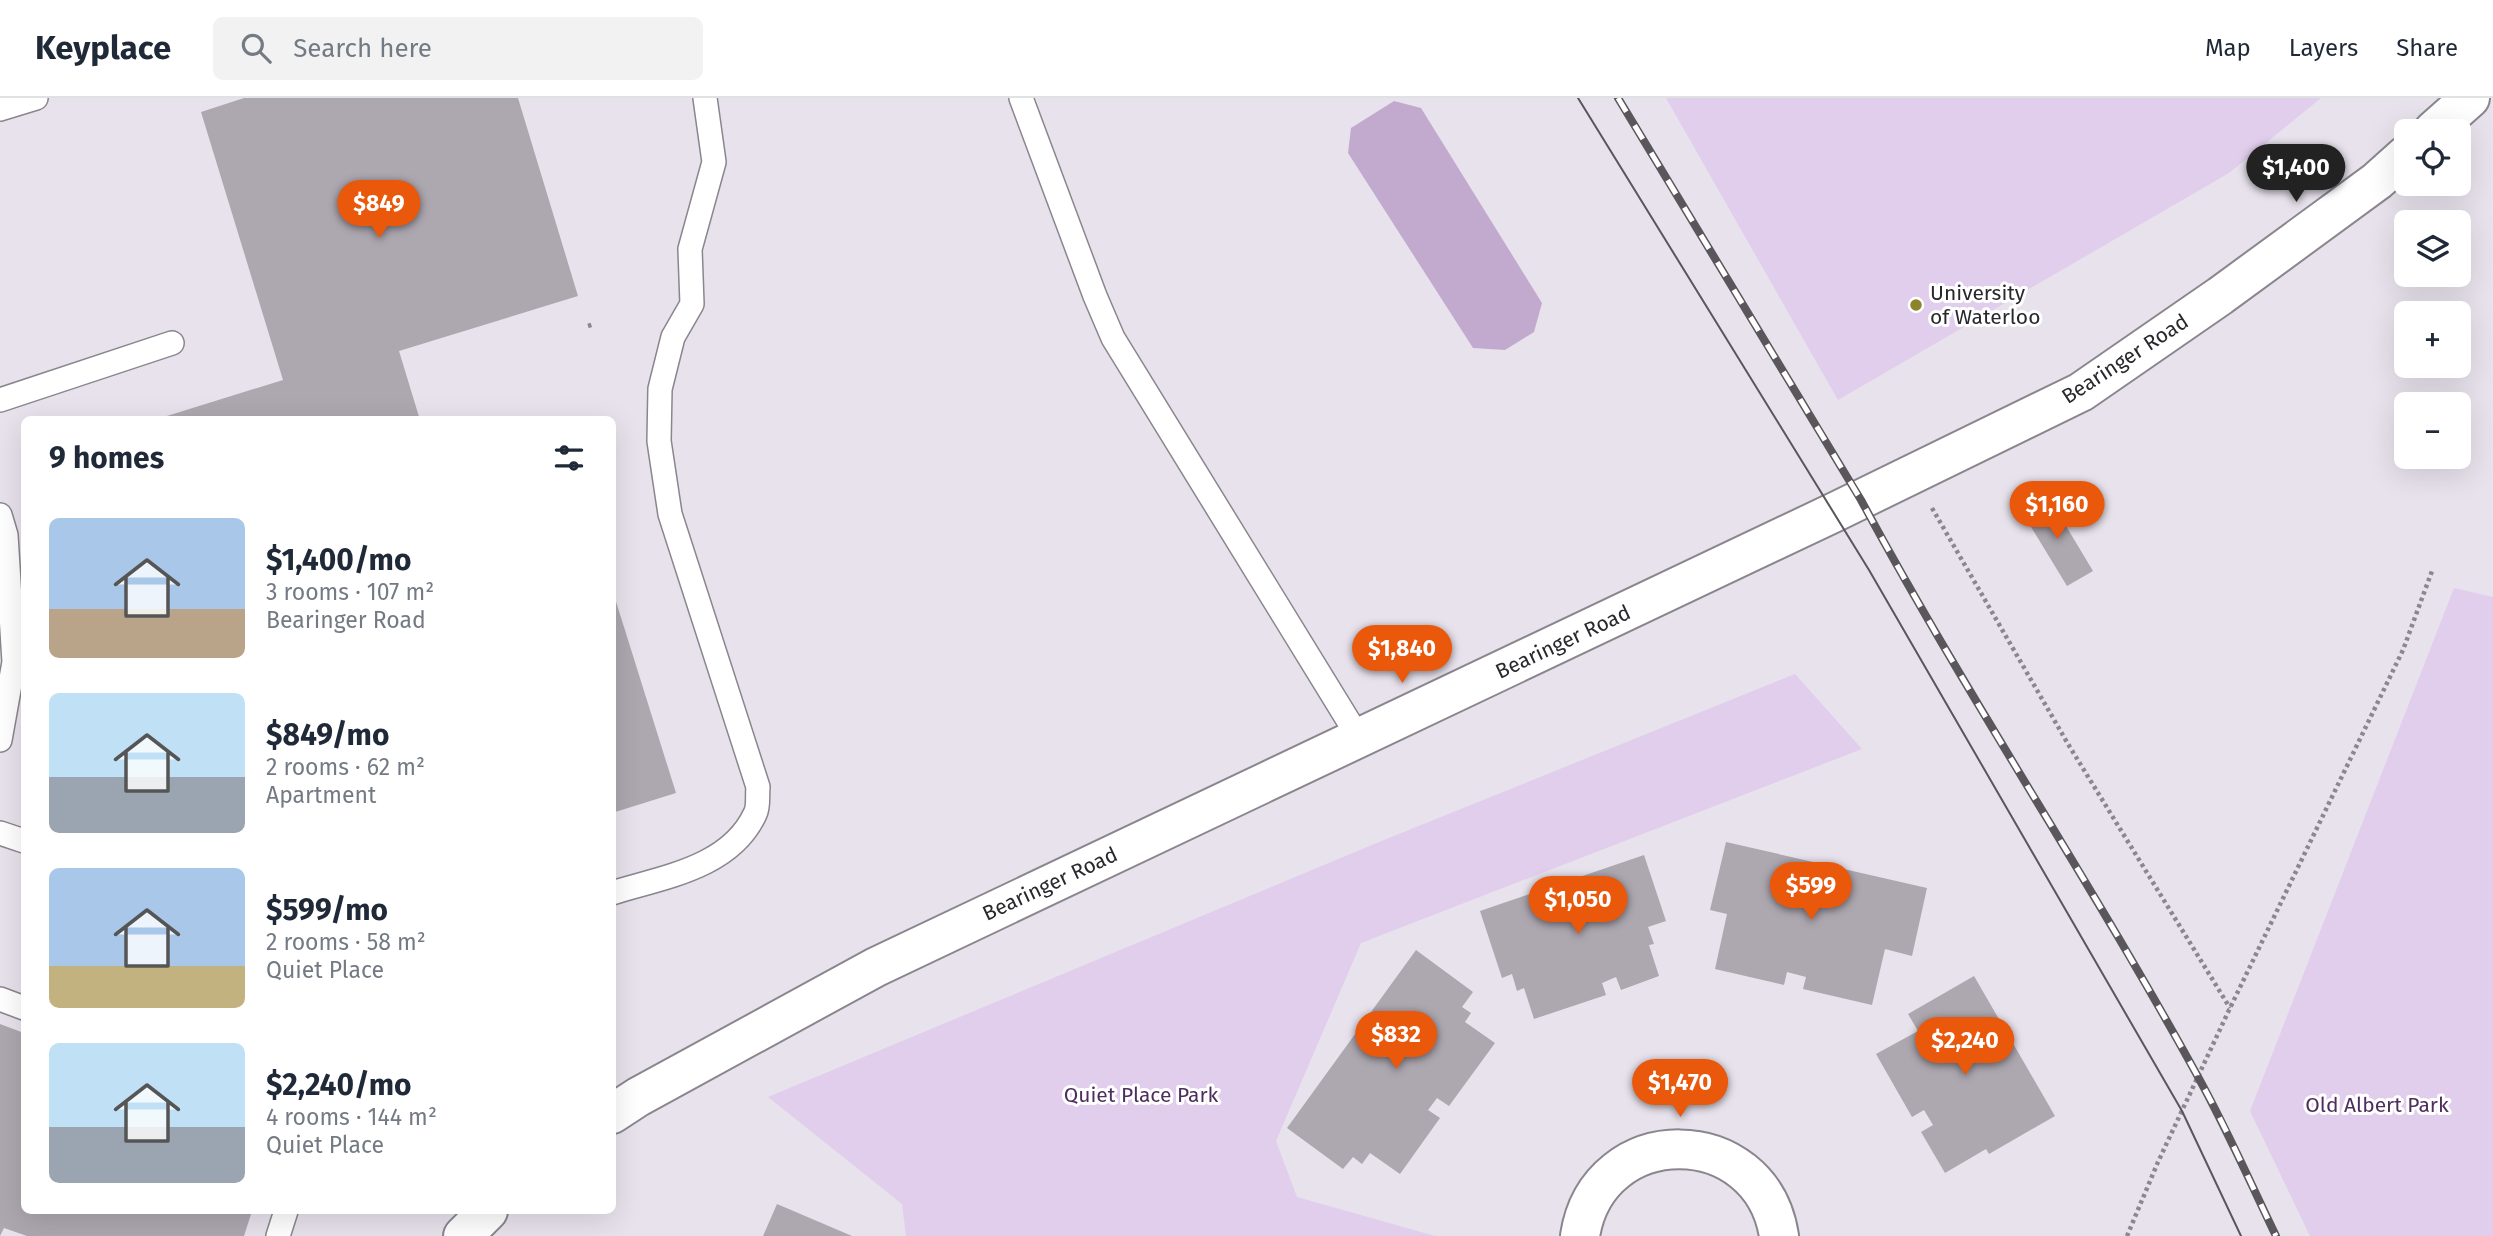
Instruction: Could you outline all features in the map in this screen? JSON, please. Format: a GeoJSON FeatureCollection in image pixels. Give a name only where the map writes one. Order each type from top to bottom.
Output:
{"type":"FeatureCollection","features":[{"type":"Feature","properties":{"kind":"street"},"geometry":{"type":"LineString","coordinates":[[2446,119],[2470,98]]}},
{"type":"Feature","properties":{"kind":"street","name":"Bearinger Road"},"geometry":{"type":"LineString","coordinates":[[616,1111],[876,967],[2081,392],[2220,296],[2394,165]]}},
{"type":"Feature","properties":{"kind":"street"},"geometry":{"type":"LineString","coordinates":[[1580,1236],[1583,1219],[1597,1190],[1614,1173],[1633,1160],[1655,1151],[1686,1148],[1716,1155],[1743,1170],[1763,1192],[1776,1218],[1779,1236]]}},
{"type":"Feature","properties":{"kind":"lane"},"geometry":{"type":"LineString","coordinates":[[0,109],[36,98]]}},
{"type":"Feature","properties":{"kind":"lane"},"geometry":{"type":"LineString","coordinates":[[616,892],[706,863],[734,845],[757,812],[758,787],[670,514],[659,440],[660,389],[673,337],[692,303],[690,249],[714,162],[705,98]]}},
{"type":"Feature","properties":{"kind":"lane"},"geometry":{"type":"LineString","coordinates":[[1021,98],[1113,338],[1359,738]]}},
{"type":"Feature","properties":{"kind":"lane"},"geometry":{"type":"LineString","coordinates":[[0,400],[172,343]]}},
{"type":"Feature","properties":{"kind":"lane"},"geometry":{"type":"LineString","coordinates":[[0,515],[6,535],[14,662],[0,740]]}},
{"type":"Feature","properties":{"kind":"lane"},"geometry":{"type":"LineString","coordinates":[[0,832],[21,840]]}},
{"type":"Feature","properties":{"kind":"lane"},"geometry":{"type":"LineString","coordinates":[[0,999],[21,1007]]}},
{"type":"Feature","properties":{"kind":"lane"},"geometry":{"type":"LineString","coordinates":[[278,1236],[285,1214]]}},
{"type":"Feature","properties":{"kind":"path"},"geometry":{"type":"LineString","coordinates":[[1912,474],[2068,744],[2230,1008]]}},
{"type":"Feature","properties":{"kind":"path"},"geometry":{"type":"LineString","coordinates":[[2127,1236],[2158,1162],[2230,1008],[2403,650],[2431,571]]}},
{"type":"Feature","properties":{"kind":"green space","name":"University of Waterloo"},"geometry":{"type":"Polygon","coordinates":[[[1666,98],[2321,98],[2229,173],[1838,400],[1666,98]]]}},
{"type":"Feature","properties":{"kind":"green space","name":"Old Albert Park"},"geometry":{"type":"Polygon","coordinates":[[[2454,588],[2493,597],[2493,1236],[2310,1236],[2250,1111],[2454,588]]]}},
{"type":"Feature","properties":{"kind":"green space","name":"Quiet Place Park"},"geometry":{"type":"Polygon","coordinates":[[[1795,674],[1862,749],[1361,943],[1276,1141],[1297,1197],[1435,1236],[906,1236],[902,1204],[768,1097],[1379,842],[1795,674]]]}},
{"type":"Feature","properties":{"kind":"shaded area"},"geometry":{"type":"Polygon","coordinates":[[[1394,101],[1421,108],[1542,303],[1534,332],[1505,350],[1473,348],[1348,153],[1351,128],[1394,101]]]}},
{"type":"Feature","properties":{"kind":"building"},"geometry":{"type":"Polygon","coordinates":[[[244,98],[518,98],[578,296],[399,351],[419,416],[167,416],[283,380],[201,112],[244,98]]]}},
{"type":"Feature","properties":{"kind":"building"},"geometry":{"type":"Polygon","coordinates":[[[2048,496],[2093,571],[2067,586],[2022,512],[2048,496]]]}},
{"type":"Feature","properties":{"kind":"building"},"geometry":{"type":"Polygon","coordinates":[[[616,602],[676,793],[616,812],[616,602]]]}},
{"type":"Feature","properties":{"kind":"building"},"geometry":{"type":"Polygon","coordinates":[[[1726,842],[1927,888],[1912,956],[1885,949],[1872,1005],[1803,989],[1806,977],[1787,972],[1784,985],[1715,969],[1727,914],[1710,910],[1726,842]]]}},
{"type":"Feature","properties":{"kind":"building"},"geometry":{"type":"Polygon","coordinates":[[[1644,855],[1666,921],[1648,927],[1654,944],[1649,945],[1659,976],[1621,990],[1616,977],[1602,983],[1606,995],[1534,1019],[1524,988],[1517,991],[1512,974],[1502,978],[1480,911],[1644,855]]]}},
{"type":"Feature","properties":{"kind":"building"},"geometry":{"type":"Polygon","coordinates":[[[1416,950],[1473,992],[1462,1007],[1471,1013],[1465,1022],[1495,1043],[1449,1106],[1437,1098],[1428,1110],[1440,1118],[1400,1174],[1370,1153],[1362,1164],[1353,1157],[1343,1169],[1287,1128],[1416,950]]]}},
{"type":"Feature","properties":{"kind":"building"},"geometry":{"type":"Polygon","coordinates":[[[1974,976],[2055,1116],[1989,1154],[1986,1149],[1945,1173],[1921,1132],[1933,1125],[1924,1110],[1912,1117],[1876,1054],[1918,1031],[1908,1014],[1974,976]]]}},
{"type":"Feature","properties":{"kind":"building"},"geometry":{"type":"Polygon","coordinates":[[[0,1024],[21,1032],[21,1214],[251,1214],[244,1236],[27,1236],[4,1228],[0,1236],[0,1024]]]}},
{"type":"Feature","properties":{"kind":"building"},"geometry":{"type":"Polygon","coordinates":[[[777,1204],[852,1236],[763,1236],[777,1204]]]}},
{"type":"Feature","properties":{"kind":"tram line"},"geometry":{"type":"LineString","coordinates":[[1578,98],[1869,570],[2182,1111],[2241,1236]]}},
{"type":"Feature","properties":{"kind":"railway"},"geometry":{"type":"LineString","coordinates":[[1618,98],[1861,500],[1943,645],[2156,1002],[2218,1114],[2276,1236]]}},
{"type":"Feature","properties":{"kind":"place","name":"University of Waterloo"},"geometry":{"type":"Point","coordinates":[1916,305]}}]}
